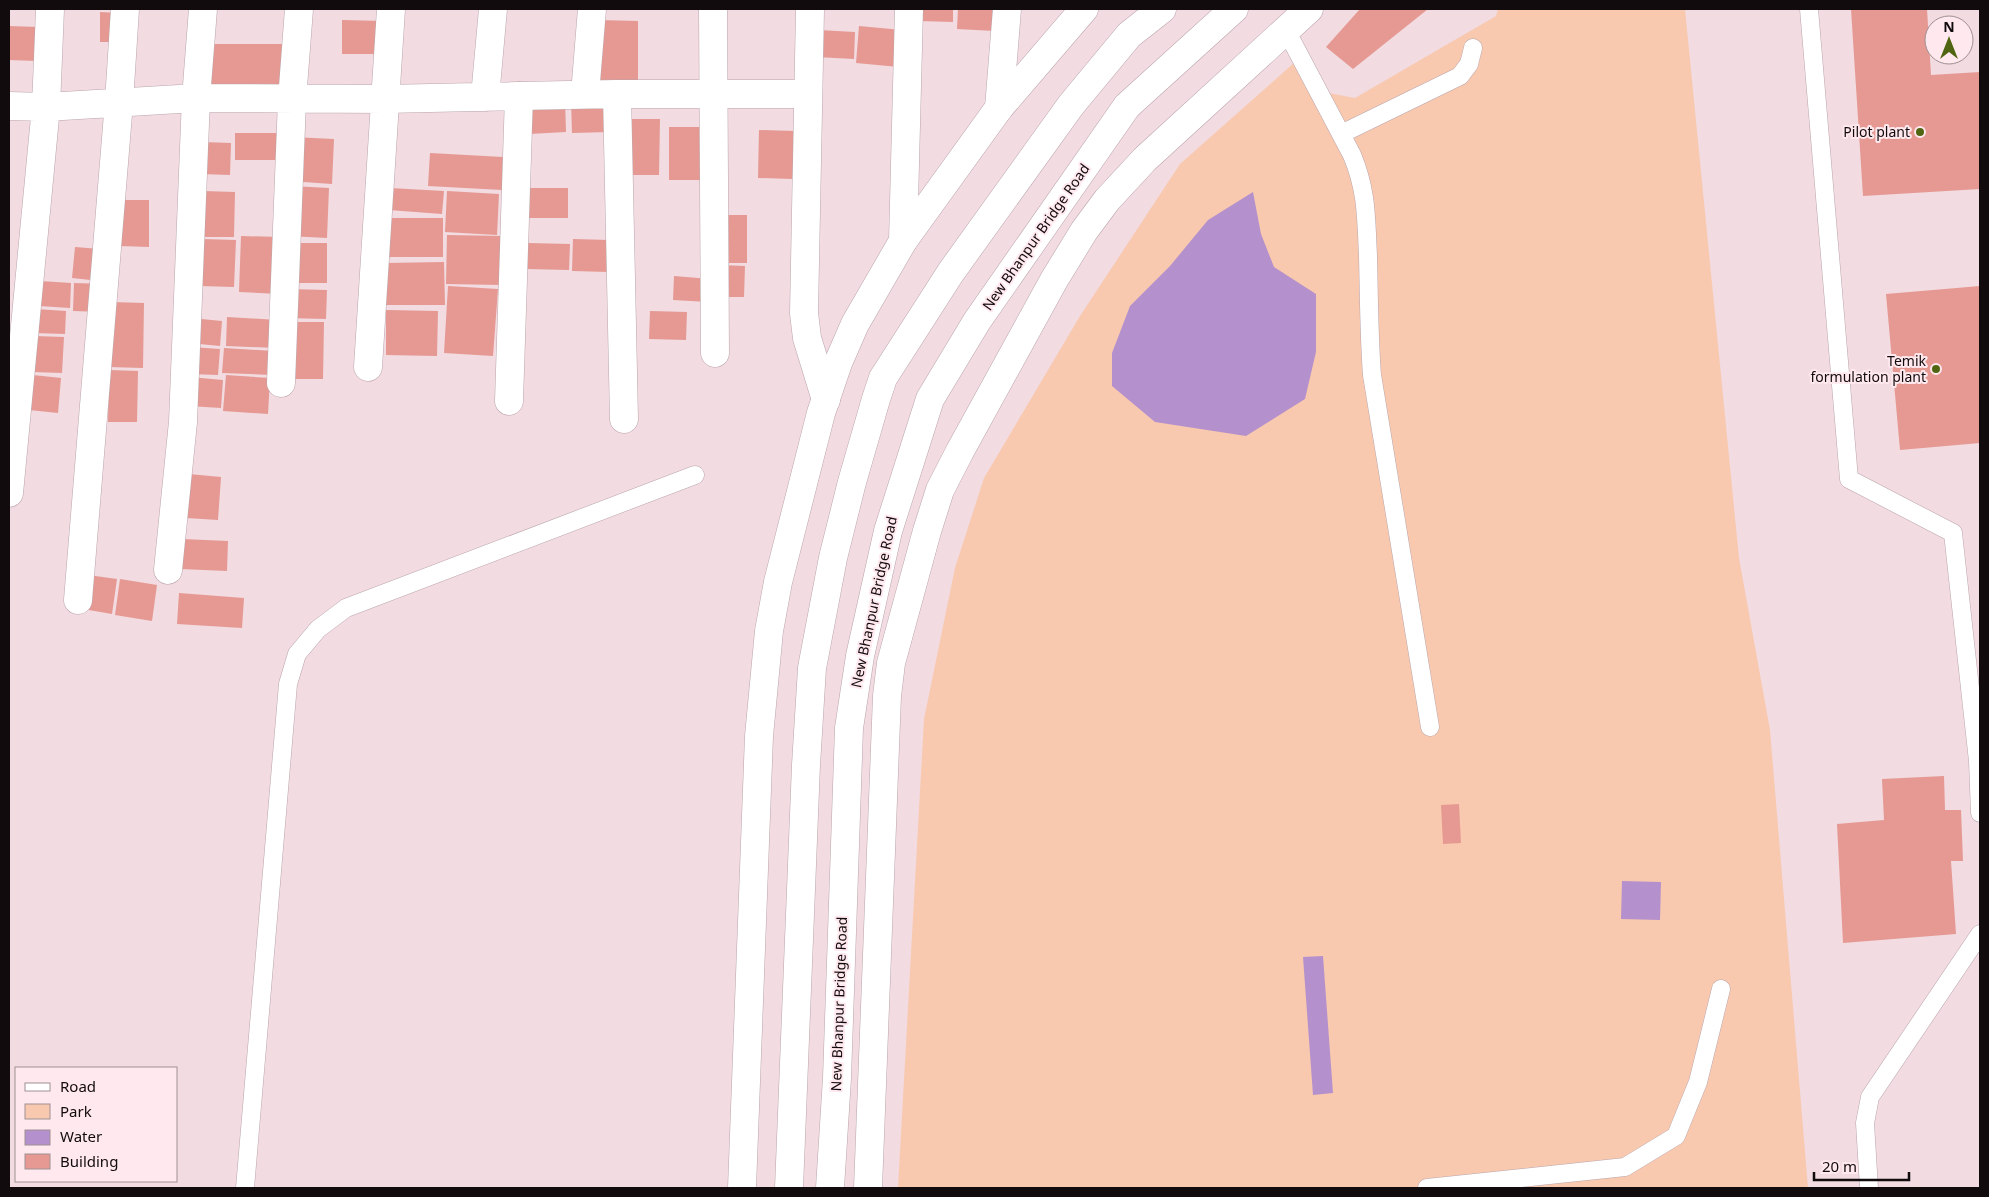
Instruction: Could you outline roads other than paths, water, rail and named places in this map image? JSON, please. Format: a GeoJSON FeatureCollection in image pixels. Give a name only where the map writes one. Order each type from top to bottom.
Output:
{"type":"FeatureCollection","features":[{"type":"Feature","properties":{"kind":"street"},"geometry":{"type":"LineString","coordinates":[[9,493],[46,107],[50,9]]}},
{"type":"Feature","properties":{"kind":"street"},"geometry":{"type":"LineString","coordinates":[[78,600],[125,9]]}},
{"type":"Feature","properties":{"kind":"street"},"geometry":{"type":"LineString","coordinates":[[168,570],[183,422],[196,98],[203,9]]}},
{"type":"Feature","properties":{"kind":"street"},"geometry":{"type":"LineString","coordinates":[[280,383],[292,100],[299,9]]}},
{"type":"Feature","properties":{"kind":"street"},"geometry":{"type":"LineString","coordinates":[[368,367],[391,9]]}},
{"type":"Feature","properties":{"kind":"street"},"geometry":{"type":"LineString","coordinates":[[486,97],[493,9]]}},
{"type":"Feature","properties":{"kind":"street"},"geometry":{"type":"LineString","coordinates":[[585,94],[592,9]]}},
{"type":"Feature","properties":{"kind":"street"},"geometry":{"type":"LineString","coordinates":[[713,9],[715,353]]}},
{"type":"Feature","properties":{"kind":"street"},"geometry":{"type":"LineString","coordinates":[[810,9],[804,313],[807,338],[826,400]]}},
{"type":"Feature","properties":{"kind":"street"},"geometry":{"type":"LineString","coordinates":[[903,241],[909,9]]}},
{"type":"Feature","properties":{"kind":"street"},"geometry":{"type":"LineString","coordinates":[[999,108],[1007,9]]}},
{"type":"Feature","properties":{"kind":"street"},"geometry":{"type":"LineString","coordinates":[[742,1188],[759,736],[765,668],[778,582],[826,400],[838,363],[855,324],[903,241],[999,108],[1084,9]]}},
{"type":"Feature","properties":{"kind":"street"},"geometry":{"type":"LineString","coordinates":[[789,1188],[806,765],[812,668],[833,558],[854,473],[883,378],[951,272],[1071,105],[1129,36],[1162,9]]}},
{"type":"Feature","properties":{"kind":"street","name":"New Bhanpur Bridge Road"},"geometry":{"type":"LineString","coordinates":[[830,1188],[837,1078],[849,728],[860,656],[888,531],[930,399],[977,321],[1127,106],[1234,9]]}},
{"type":"Feature","properties":{"kind":"street"},"geometry":{"type":"LineString","coordinates":[[868,1188],[887,696],[890,663],[926,531],[940,490],[1054,280],[1084,231],[1107,200],[1145,159],[1309,9]]}},
{"type":"Feature","properties":{"kind":"street"},"geometry":{"type":"LineString","coordinates":[[9,106],[46,107],[196,98],[292,100],[585,94],[808,94]]}},
{"type":"Feature","properties":{"kind":"street"},"geometry":{"type":"LineString","coordinates":[[617,94],[624,419]]}},
{"type":"Feature","properties":{"kind":"street"},"geometry":{"type":"LineString","coordinates":[[509,401],[519,96]]}},
{"type":"Feature","properties":{"kind":"lane"},"geometry":{"type":"LineString","coordinates":[[1809,9],[1849,479],[1953,533],[1979,761],[1980,813]]}},
{"type":"Feature","properties":{"kind":"lane"},"geometry":{"type":"LineString","coordinates":[[1286,30],[1361,176],[1366,202],[1372,375],[1430,727]]}},
{"type":"Feature","properties":{"kind":"lane"},"geometry":{"type":"LineString","coordinates":[[1341,134],[1460,76],[1469,64],[1473,48]]}},
{"type":"Feature","properties":{"kind":"lane"},"geometry":{"type":"LineString","coordinates":[[245,1188],[288,684],[297,654],[318,629],[346,608],[695,476]]}},
{"type":"Feature","properties":{"kind":"lane"},"geometry":{"type":"LineString","coordinates":[[1869,1188],[1865,1123],[1870,1097],[1980,934]]}},
{"type":"Feature","properties":{"kind":"lane"},"geometry":{"type":"LineString","coordinates":[[1428,1188],[1625,1167],[1676,1136],[1698,1082],[1720,989]]}},
{"type":"Feature","properties":{"kind":"water"},"geometry":{"type":"Polygon","coordinates":[[[1253,192],[1261,234],[1274,267],[1316,294],[1316,352],[1305,399],[1246,436],[1155,422],[1112,386],[1112,353],[1130,306],[1170,266],[1208,220],[1253,192]]]}},
{"type":"Feature","properties":{"kind":"water"},"geometry":{"type":"Polygon","coordinates":[[[1622,881],[1661,882],[1660,920],[1621,919],[1622,881]]]}},
{"type":"Feature","properties":{"kind":"water"},"geometry":{"type":"Polygon","coordinates":[[[1323,956],[1333,1093],[1313,1095],[1303,957],[1323,956]]]}},
{"type":"Feature","properties":{"kind":"place","name":"Pilot plant"},"geometry":{"type":"Point","coordinates":[1920,132]}},
{"type":"Feature","properties":{"kind":"place","name":"Temik formulation plant"},"geometry":{"type":"Point","coordinates":[1936,369]}}]}
